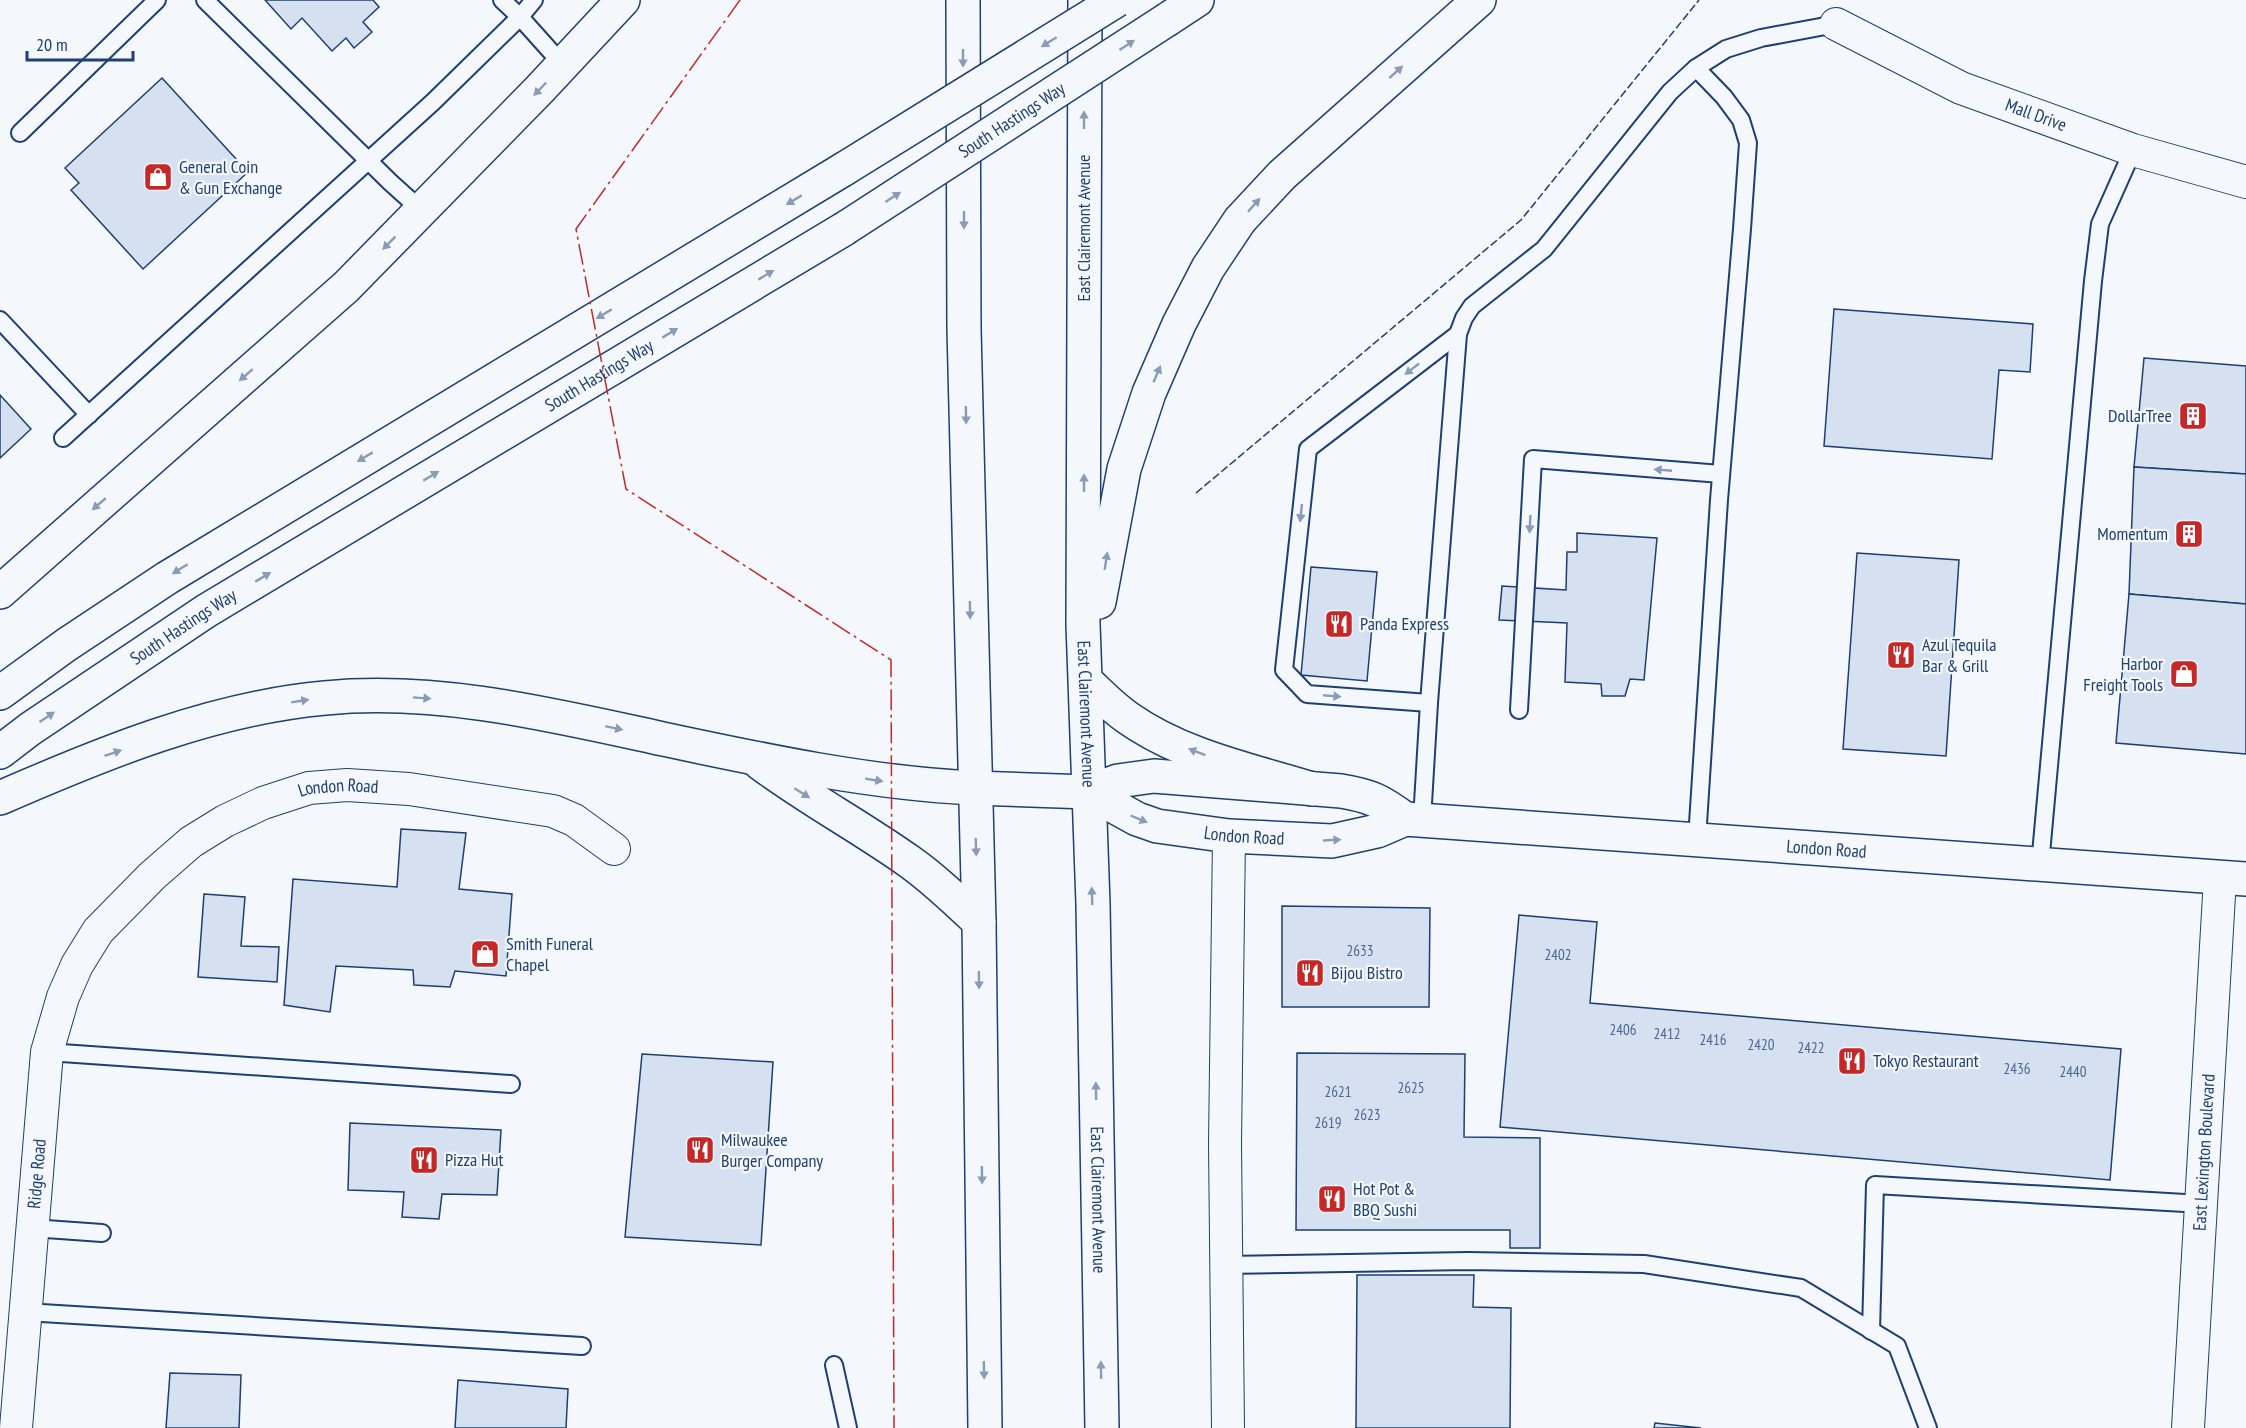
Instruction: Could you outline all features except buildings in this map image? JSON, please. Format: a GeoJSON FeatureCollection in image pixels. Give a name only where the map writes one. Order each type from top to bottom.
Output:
{"type":"FeatureCollection","features":[{"type":"Feature","properties":{"kind":"main road"},"geometry":{"type":"LineString","coordinates":[[0,592],[346,287],[563,65],[623,0]]}},
{"type":"Feature","properties":{"kind":"main road"},"geometry":{"type":"LineString","coordinates":[[963,0],[964,329],[979,922],[985,1428]]}},
{"type":"Feature","properties":{"kind":"main road","name":"East Clairemont Avenue"},"geometry":{"type":"LineString","coordinates":[[1085,0],[1083,624],[1093,904],[1102,1428]]}},
{"type":"Feature","properties":{"kind":"main road"},"geometry":{"type":"LineString","coordinates":[[0,693],[66,645],[167,578],[844,169],[1117,0]]}},
{"type":"Feature","properties":{"kind":"main road","name":"South Hastings Way"},"geometry":{"type":"LineString","coordinates":[[0,752],[30,729],[206,611],[844,229],[1197,0]]}},
{"type":"Feature","properties":{"kind":"main road"},"geometry":{"type":"LineString","coordinates":[[1312,789],[1204,755],[1168,741],[1127,718],[1086,681],[1111,531],[1124,469],[1149,393],[1179,324],[1208,268],[1240,220],[1282,175],[1479,0]]}},
{"type":"Feature","properties":{"kind":"main road","name":"London Road"},"geometry":{"type":"LineString","coordinates":[[0,798],[68,768],[172,732],[243,711],[327,698],[423,697],[488,705],[585,722],[754,759],[915,785],[1088,792],[1118,781],[1154,776],[1341,791],[1369,796],[1414,819]]}},
{"type":"Feature","properties":{"kind":"main road"},"geometry":{"type":"LineString","coordinates":[[754,759],[792,787],[911,863],[954,897],[979,922]]}},
{"type":"Feature","properties":{"kind":"main road","name":"London Road"},"geometry":{"type":"LineString","coordinates":[[1088,792],[1137,819],[1156,826],[1229,836],[1332,841],[1377,831],[1414,819],[2233,878]]}},
{"type":"Feature","properties":{"kind":"street","name":"Mall Drive"},"geometry":{"type":"LineString","coordinates":[[1836,24],[1961,88],[2133,150],[2246,182]]}},
{"type":"Feature","properties":{"kind":"street","name":"London Road"},"geometry":{"type":"LineString","coordinates":[[98,931],[152,876],[191,842],[225,821],[263,802],[309,788],[347,785],[409,789],[554,811],[574,820],[614,849]]}},
{"type":"Feature","properties":{"kind":"street"},"geometry":{"type":"LineString","coordinates":[[1228,1428],[1225,1265],[1229,836]]}},
{"type":"Feature","properties":{"kind":"street","name":"East Lexington Boulevard"},"geometry":{"type":"LineString","coordinates":[[2188,1428],[2202,1204],[2233,878]]}},
{"type":"Feature","properties":{"kind":"street","name":"Ridge Road"},"geometry":{"type":"LineString","coordinates":[[16,1428],[46,1052],[63,997],[77,965],[98,931]]}},
{"type":"Feature","properties":{"kind":"street"},"geometry":{"type":"LineString","coordinates":[[0,1335],[25,1312]]}},
{"type":"Feature","properties":{"kind":"lane"},"geometry":{"type":"LineString","coordinates":[[20,133],[157,0]]}},
{"type":"Feature","properties":{"kind":"lane"},"geometry":{"type":"LineString","coordinates":[[205,0],[368,161],[422,210]]}},
{"type":"Feature","properties":{"kind":"lane"},"geometry":{"type":"LineString","coordinates":[[502,0],[563,65]]}},
{"type":"Feature","properties":{"kind":"lane"},"geometry":{"type":"LineString","coordinates":[[63,438],[433,102],[520,17],[534,0]]}},
{"type":"Feature","properties":{"kind":"lane"},"geometry":{"type":"LineString","coordinates":[[1414,819],[1429,704],[1458,334],[1464,318],[1472,306],[1544,249],[1670,92],[1696,68],[1726,49],[1761,38],[1836,24]]}},
{"type":"Feature","properties":{"kind":"lane"},"geometry":{"type":"LineString","coordinates":[[1696,68],[1724,97],[1741,120],[1748,143],[1721,474],[1697,839]]}},
{"type":"Feature","properties":{"kind":"lane"},"geometry":{"type":"LineString","coordinates":[[2040,865],[2100,224],[2133,150]]}},
{"type":"Feature","properties":{"kind":"lane"},"geometry":{"type":"LineString","coordinates":[[0,320],[89,415]]}},
{"type":"Feature","properties":{"kind":"lane"},"geometry":{"type":"LineString","coordinates":[[1429,704],[1307,694],[1284,670],[1308,449],[1458,334]]}},
{"type":"Feature","properties":{"kind":"lane"},"geometry":{"type":"LineString","coordinates":[[1519,710],[1533,459],[1721,474]]}},
{"type":"Feature","properties":{"kind":"lane"},"geometry":{"type":"LineString","coordinates":[[46,1052],[511,1084]]}},
{"type":"Feature","properties":{"kind":"lane"},"geometry":{"type":"LineString","coordinates":[[1871,1331],[1875,1185],[2202,1204]]}},
{"type":"Feature","properties":{"kind":"lane"},"geometry":{"type":"LineString","coordinates":[[32,1228],[102,1233]]}},
{"type":"Feature","properties":{"kind":"lane"},"geometry":{"type":"LineString","coordinates":[[1225,1265],[1469,1261],[1644,1264],[1801,1288],[1897,1347],[1928,1428]]}},
{"type":"Feature","properties":{"kind":"lane"},"geometry":{"type":"LineString","coordinates":[[25,1312],[582,1346]]}},
{"type":"Feature","properties":{"kind":"lane"},"geometry":{"type":"LineString","coordinates":[[834,1365],[848,1428]]}},
{"type":"Feature","properties":{"kind":"fence"},"geometry":{"type":"LineString","coordinates":[[1196,493],[1521,220],[1699,0]]}},
{"type":"Feature","properties":{"kind":"power"},"geometry":{"type":"LineString","coordinates":[[740,0],[576,229],[626,489],[891,660],[894,1428]]}},
{"type":"Feature","properties":{"kind":"place","name":"General Coin & Gun Exchange"},"geometry":{"type":"Point","coordinates":[158,177]}},
{"type":"Feature","properties":{"kind":"place","name":"DollarTree"},"geometry":{"type":"Point","coordinates":[2193,416]}},
{"type":"Feature","properties":{"kind":"place","name":"Momentum"},"geometry":{"type":"Point","coordinates":[2189,534]}},
{"type":"Feature","properties":{"kind":"place","name":"Panda Express"},"geometry":{"type":"Point","coordinates":[1339,624]}},
{"type":"Feature","properties":{"kind":"place","name":"Azul Tequila Bar & Grill"},"geometry":{"type":"Point","coordinates":[1901,655]}},
{"type":"Feature","properties":{"kind":"place","name":"Harbor Freight Tools"},"geometry":{"type":"Point","coordinates":[2184,674]}},
{"type":"Feature","properties":{"kind":"place","name":"Smith Funeral Chapel"},"geometry":{"type":"Point","coordinates":[485,954]}},
{"type":"Feature","properties":{"kind":"place","name":"Bijou Bistro"},"geometry":{"type":"Point","coordinates":[1310,973]}},
{"type":"Feature","properties":{"kind":"place","name":"Tokyo Restaurant"},"geometry":{"type":"Point","coordinates":[1852,1061]}},
{"type":"Feature","properties":{"kind":"place","name":"Milwaukee Burger Company"},"geometry":{"type":"Point","coordinates":[700,1150]}},
{"type":"Feature","properties":{"kind":"place","name":"Pizza Hut"},"geometry":{"type":"Point","coordinates":[424,1160]}},
{"type":"Feature","properties":{"kind":"place","name":"Hot Pot & BBQ Sushi"},"geometry":{"type":"Point","coordinates":[1332,1199]}}]}
